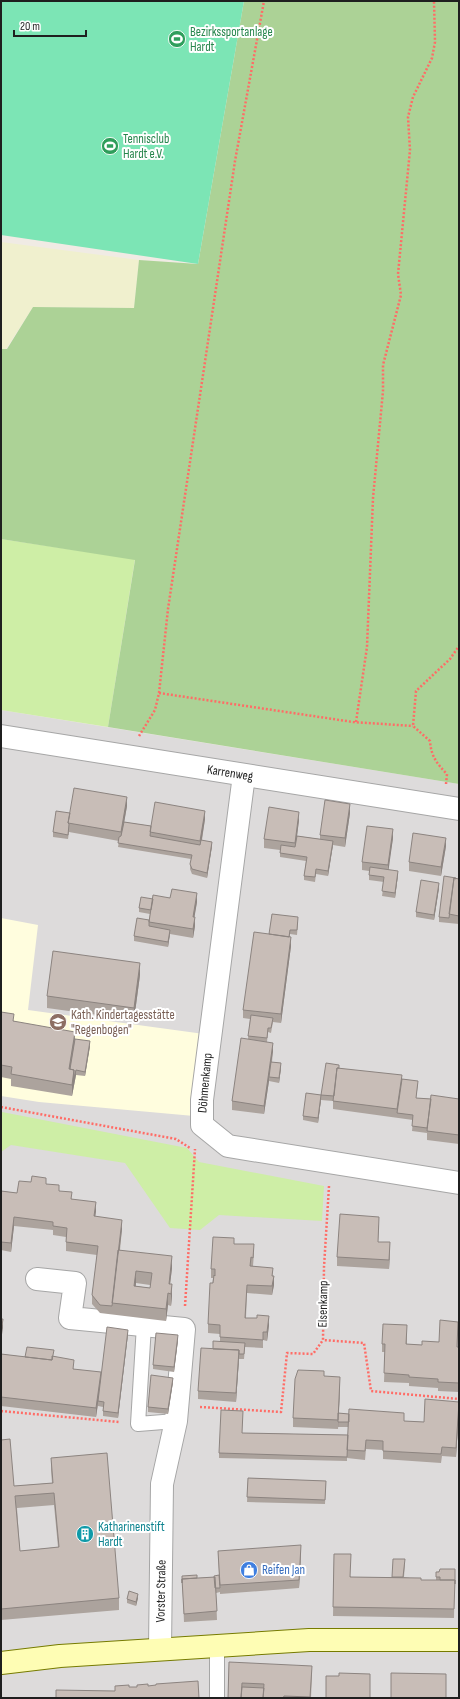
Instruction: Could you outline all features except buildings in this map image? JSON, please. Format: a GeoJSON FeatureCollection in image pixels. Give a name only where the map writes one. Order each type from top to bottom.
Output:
{"type":"FeatureCollection","features":[{"type":"Feature","properties":{"kind":"main road"},"geometry":{"type":"LineString","coordinates":[[1,1663],[60,1656],[309,1640],[459,1640]]}},
{"type":"Feature","properties":{"kind":"street","name":"Karrenweg"},"geometry":{"type":"LineString","coordinates":[[1,736],[451,808]]}},
{"type":"Feature","properties":{"kind":"street","name":"Döhmenkamp"},"geometry":{"type":"LineString","coordinates":[[244,775],[202,1100],[202,1125],[228,1146],[332,1161],[459,1183]]}},
{"type":"Feature","properties":{"kind":"street"},"geometry":{"type":"LineString","coordinates":[[37,1279],[75,1283],[70,1318],[184,1330],[177,1413]]}},
{"type":"Feature","properties":{"kind":"street","name":"Vorster Straße"},"geometry":{"type":"LineString","coordinates":[[160,1650],[162,1484],[177,1413]]}},
{"type":"Feature","properties":{"kind":"lane"},"geometry":{"type":"LineString","coordinates":[[144,1325],[138,1424],[177,1413]]}},
{"type":"Feature","properties":{"kind":"lane"},"geometry":{"type":"LineString","coordinates":[[217,1647],[217,1698]]}},
{"type":"Feature","properties":{"kind":"path"},"geometry":{"type":"LineString","coordinates":[[126,757],[155,710],[159,693],[168,609],[235,161],[264,1]]}},
{"type":"Feature","properties":{"kind":"path"},"geometry":{"type":"LineString","coordinates":[[356,722],[367,647],[373,498],[383,391],[383,365],[401,295],[398,274],[410,150],[408,117],[413,97],[432,58],[435,42],[434,1]]}},
{"type":"Feature","properties":{"kind":"path"},"geometry":{"type":"LineString","coordinates":[[413,726],[416,692],[450,659],[459,646]]}},
{"type":"Feature","properties":{"kind":"path"},"geometry":{"type":"LineString","coordinates":[[159,693],[356,722],[413,726],[430,741],[431,753],[439,767],[447,774],[451,808]]}},
{"type":"Feature","properties":{"kind":"path"},"geometry":{"type":"LineString","coordinates":[[184,1330],[195,1151],[202,1125]]}},
{"type":"Feature","properties":{"kind":"path","name":"Elsenkamp"},"geometry":{"type":"LineString","coordinates":[[332,1161],[324,1266],[323,1340],[364,1343],[371,1391],[459,1399]]}},
{"type":"Feature","properties":{"kind":"path"},"geometry":{"type":"LineString","coordinates":[[177,1413],[281,1412],[287,1353],[313,1354],[323,1340]]}},
{"type":"Feature","properties":{"kind":"path"},"geometry":{"type":"LineString","coordinates":[[1,1411],[138,1424]]}},
{"type":"Feature","properties":{"kind":"shaded area"},"geometry":{"type":"Polygon","coordinates":[[[1,710],[459,784],[459,1698],[1,1698],[1,710]]]}},
{"type":"Feature","properties":{"kind":"shaded area","name":"Kath. Kindertagesstätte \"Regenbogen\""},"geometry":{"type":"Polygon","coordinates":[[[1,918],[38,925],[28,1010],[204,1034],[194,1116],[39,1102],[1,1096],[1,918]]]}},
{"type":"Feature","properties":{"kind":"green space","name":"Tennisclub Hardt e.V."},"geometry":{"type":"Polygon","coordinates":[[[1,1],[244,1],[198,264],[1,235],[1,1]]]}},
{"type":"Feature","properties":{"kind":"green space"},"geometry":{"type":"Polygon","coordinates":[[[244,1],[459,1],[459,784],[108,727],[135,560],[1,539],[1,349],[7,349],[33,307],[134,308],[139,260],[198,264],[244,1]]]}},
{"type":"Feature","properties":{"kind":"green space"},"geometry":{"type":"Polygon","coordinates":[[[1,242],[139,260],[134,308],[33,307],[6,349],[1,349],[1,242]]]}},
{"type":"Feature","properties":{"kind":"green space"},"geometry":{"type":"Polygon","coordinates":[[[1,539],[135,559],[108,727],[1,710],[1,539]]]}},
{"type":"Feature","properties":{"kind":"green space"},"geometry":{"type":"Polygon","coordinates":[[[2,1112],[187,1148],[199,1162],[324,1186],[322,1221],[219,1215],[200,1230],[170,1228],[125,1163],[11,1145],[1,1152],[2,1112]]]}},
{"type":"Feature","properties":{"kind":"place","name":"Bezirkssportanlage Hardt"},"geometry":{"type":"Point","coordinates":[177,39]}},
{"type":"Feature","properties":{"kind":"place","name":"Tennisclub Hardt e.V."},"geometry":{"type":"Point","coordinates":[110,146]}},
{"type":"Feature","properties":{"kind":"place","name":"Kath. Kindertagesstätte \"Regenbogen\""},"geometry":{"type":"Point","coordinates":[58,1022]}},
{"type":"Feature","properties":{"kind":"place","name":"Katharinenstift Hardt"},"geometry":{"type":"Point","coordinates":[85,1534]}},
{"type":"Feature","properties":{"kind":"place","name":"Reifen Jan"},"geometry":{"type":"Point","coordinates":[249,1570]}}]}
